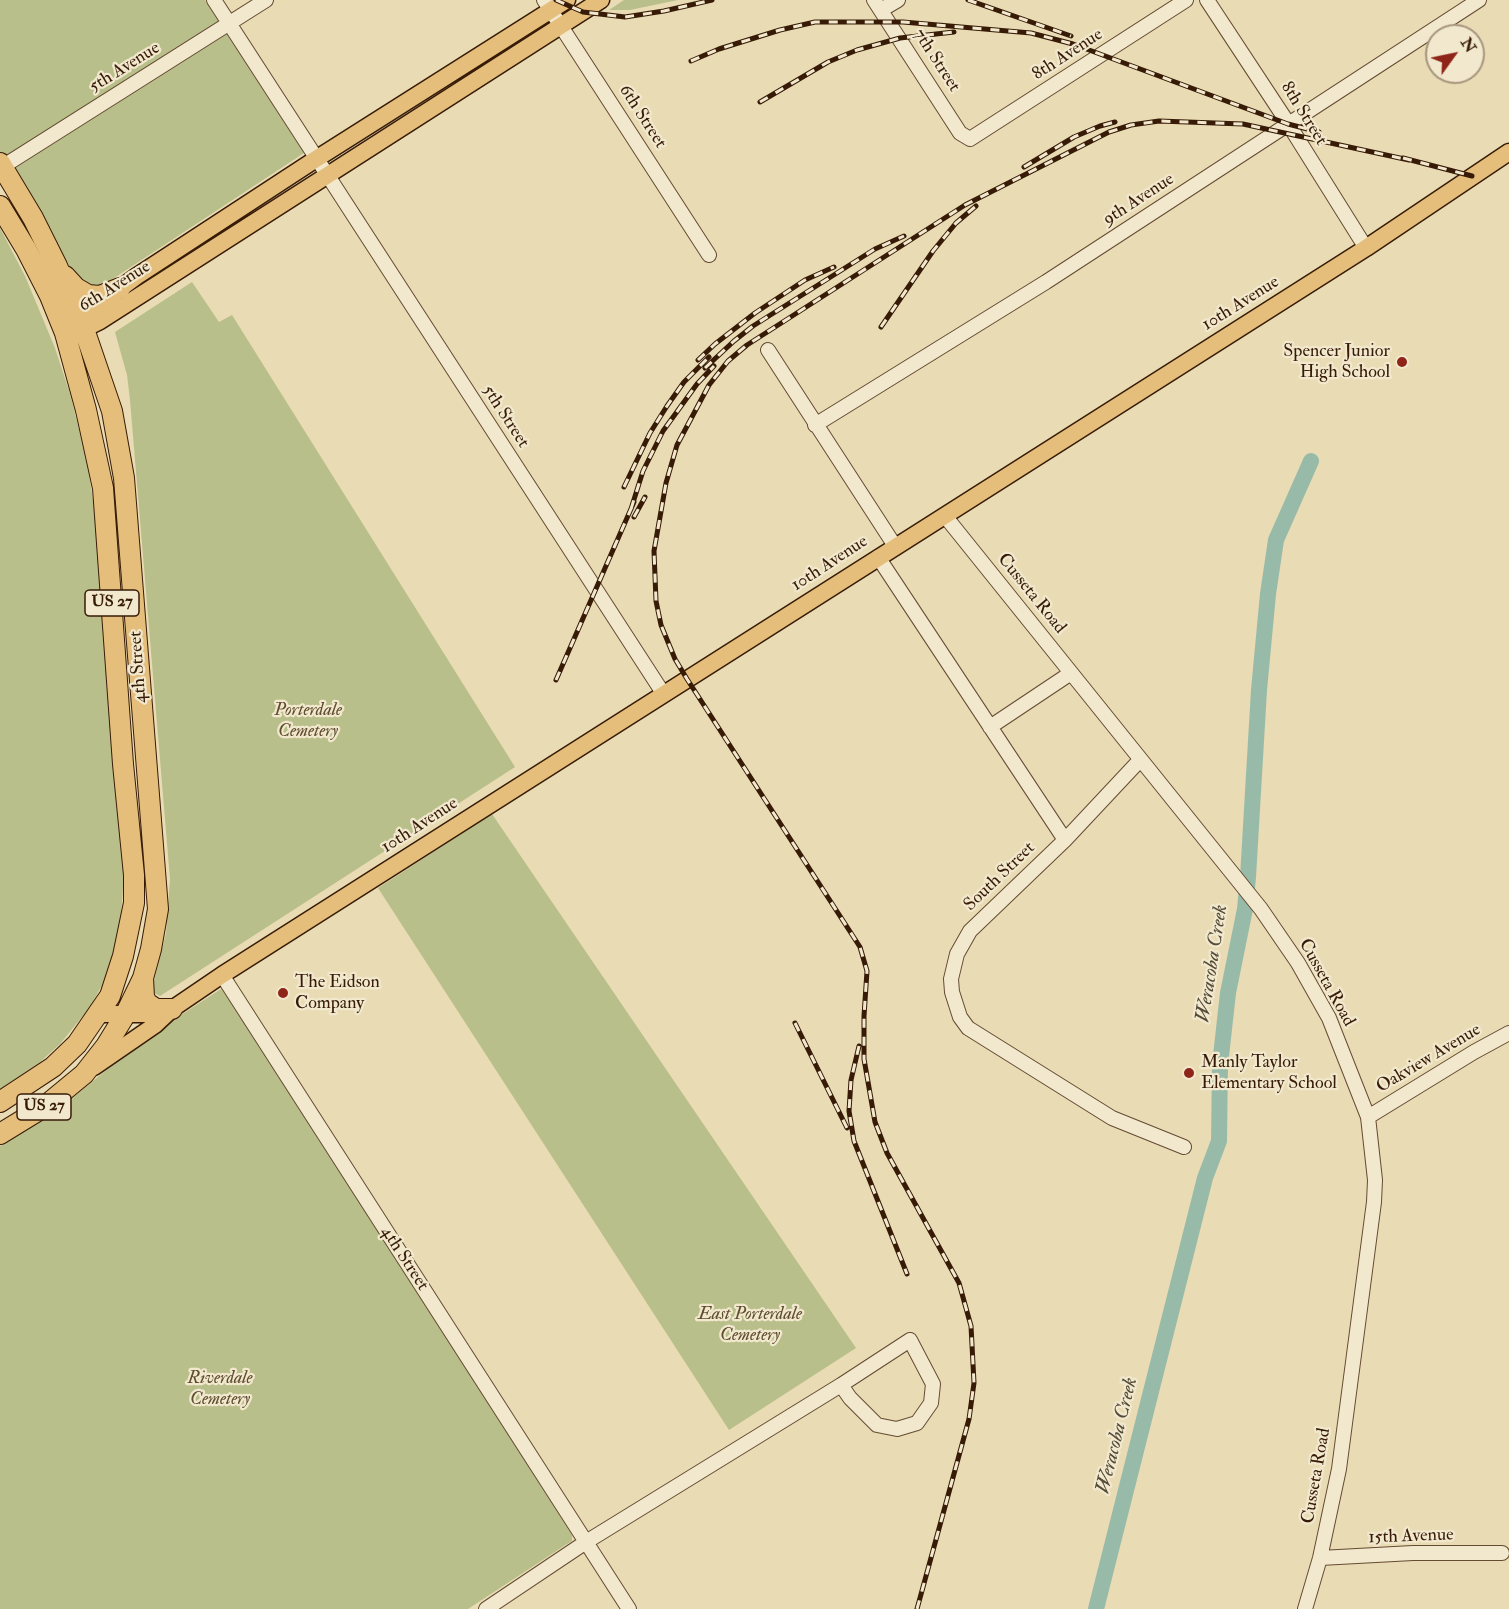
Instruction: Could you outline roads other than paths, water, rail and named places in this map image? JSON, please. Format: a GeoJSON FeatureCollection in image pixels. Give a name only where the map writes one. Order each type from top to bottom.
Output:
{"type":"FeatureCollection","features":[{"type":"Feature","properties":{"kind":"highway","name":"4th Street"},"geometry":{"type":"LineString","coordinates":[[0,1134],[44,1107],[84,1074],[106,1046],[125,1015],[143,978],[151,950],[158,909],[124,478],[112,411],[81,323],[57,266],[33,218],[1,165]]}},
{"type":"Feature","properties":{"kind":"highway","name":"4th Street"},"geometry":{"type":"LineString","coordinates":[[0,206],[26,249],[50,296],[65,333],[104,488],[134,875],[134,903],[123,956],[110,996],[77,1044],[53,1067],[0,1102]]}},
{"type":"Feature","properties":{"kind":"highway"},"geometry":{"type":"LineString","coordinates":[[57,266],[75,288],[88,295],[100,296],[120,288]]}},
{"type":"Feature","properties":{"kind":"highway"},"geometry":{"type":"LineString","coordinates":[[143,978],[144,997],[147,1003],[156,1009],[172,1009]]}},
{"type":"Feature","properties":{"kind":"main road","name":"6th Avenue"},"geometry":{"type":"LineString","coordinates":[[65,333],[81,323],[91,310],[120,288],[547,5],[567,0]]}},
{"type":"Feature","properties":{"kind":"main road","name":"6th Avenue"},"geometry":{"type":"LineString","coordinates":[[81,323],[100,321],[601,0]]}},
{"type":"Feature","properties":{"kind":"main road","name":"10th Avenue"},"geometry":{"type":"LineString","coordinates":[[84,1074],[222,975],[1366,248],[1509,152]]}},
{"type":"Feature","properties":{"kind":"main road","name":"10th Avenue"},"geometry":{"type":"LineString","coordinates":[[99,1014],[158,1014],[172,1009]]}},
{"type":"Feature","properties":{"kind":"street"},"geometry":{"type":"LineString","coordinates":[[214,0],[229,24]]}},
{"type":"Feature","properties":{"kind":"street","name":"5th Avenue"},"geometry":{"type":"LineString","coordinates":[[1,165],[266,0]]}},
{"type":"Feature","properties":{"kind":"street"},"geometry":{"type":"LineString","coordinates":[[878,5],[898,0]]}},
{"type":"Feature","properties":{"kind":"street","name":"8th Avenue"},"geometry":{"type":"LineString","coordinates":[[970,139],[1186,0]]}},
{"type":"Feature","properties":{"kind":"street","name":"8th Street"},"geometry":{"type":"LineString","coordinates":[[1207,0],[1366,248]]}},
{"type":"Feature","properties":{"kind":"street","name":"9th Avenue"},"geometry":{"type":"LineString","coordinates":[[815,425],[1046,282],[1479,0]]}},
{"type":"Feature","properties":{"kind":"street","name":"6th Street"},"geometry":{"type":"LineString","coordinates":[[547,5],[709,255]]}},
{"type":"Feature","properties":{"kind":"street","name":"7th Street"},"geometry":{"type":"LineString","coordinates":[[878,5],[960,133],[970,139]]}},
{"type":"Feature","properties":{"kind":"street","name":"5th Street"},"geometry":{"type":"LineString","coordinates":[[229,24],[663,693]]}},
{"type":"Feature","properties":{"kind":"street"},"geometry":{"type":"LineString","coordinates":[[768,350],[895,546]]}},
{"type":"Feature","properties":{"kind":"street","name":"Cusseta Road"},"geometry":{"type":"LineString","coordinates":[[945,516],[1261,909],[1298,963],[1329,1018],[1368,1118],[1376,1180],[1374,1202],[1339,1469],[1320,1558],[1305,1609]]}},
{"type":"Feature","properties":{"kind":"street"},"geometry":{"type":"LineString","coordinates":[[878,557],[1065,840]]}},
{"type":"Feature","properties":{"kind":"street"},"geometry":{"type":"LineString","coordinates":[[990,727],[1071,673]]}},
{"type":"Feature","properties":{"kind":"street","name":"South Street"},"geometry":{"type":"LineString","coordinates":[[1140,760],[1065,840],[970,931],[957,954],[951,979],[960,1017],[968,1028],[1112,1118],[1184,1147]]}},
{"type":"Feature","properties":{"kind":"street","name":"4th Street"},"geometry":{"type":"LineString","coordinates":[[222,975],[629,1609]]}},
{"type":"Feature","properties":{"kind":"street","name":"Oakview Avenue"},"geometry":{"type":"LineString","coordinates":[[1368,1118],[1509,1033]]}},
{"type":"Feature","properties":{"kind":"street"},"geometry":{"type":"LineString","coordinates":[[486,1609],[586,1542],[910,1340],[933,1384],[931,1403],[917,1423],[897,1428],[877,1425],[850,1398],[841,1385]]}},
{"type":"Feature","properties":{"kind":"street","name":"15th Avenue"},"geometry":{"type":"LineString","coordinates":[[1320,1558],[1413,1553],[1503,1553]]}},
{"type":"Feature","properties":{"kind":"waterway","name":"Weracoba Creek"},"geometry":{"type":"LineString","coordinates":[[1096,1609],[1205,1178],[1219,1141],[1220,1065],[1228,993],[1245,909],[1259,690],[1268,594],[1276,540],[1311,461]]}},
{"type":"Feature","properties":{"kind":"railway"},"geometry":{"type":"LineString","coordinates":[[556,0],[583,12],[625,17],[712,0]]}},
{"type":"Feature","properties":{"kind":"railway"},"geometry":{"type":"LineString","coordinates":[[968,0],[1071,36]]}},
{"type":"Feature","properties":{"kind":"railway"},"geometry":{"type":"LineString","coordinates":[[691,61],[719,49],[815,22],[903,22],[1031,33],[1073,44],[1288,124],[1319,132]]}},
{"type":"Feature","properties":{"kind":"railway"},"geometry":{"type":"LineString","coordinates":[[760,102],[828,62],[857,50],[900,38],[954,32]]}},
{"type":"Feature","properties":{"kind":"railway"},"geometry":{"type":"LineString","coordinates":[[917,1609],[969,1419],[974,1383],[971,1326],[959,1283],[887,1153],[875,1122],[864,1059],[867,971],[860,947],[687,679],[675,659],[661,625],[656,601],[654,551],[666,483],[677,445],[709,385],[728,361],[747,345],[965,205],[1109,132],[1131,125],[1159,121],[1243,124],[1409,160]]}},
{"type":"Feature","properties":{"kind":"railway"},"geometry":{"type":"LineString","coordinates":[[1024,167],[1074,137],[1115,122]]}},
{"type":"Feature","properties":{"kind":"railway"},"geometry":{"type":"LineString","coordinates":[[1403,158],[1472,176]]}},
{"type":"Feature","properties":{"kind":"railway"},"geometry":{"type":"LineString","coordinates":[[881,327],[933,251],[956,223],[976,206]]}},
{"type":"Feature","properties":{"kind":"railway"},"geometry":{"type":"LineString","coordinates":[[705,368],[753,326],[875,249],[904,236]]}},
{"type":"Feature","properties":{"kind":"railway"},"geometry":{"type":"LineString","coordinates":[[698,360],[755,313],[805,280],[834,267]]}},
{"type":"Feature","properties":{"kind":"railway"},"geometry":{"type":"LineString","coordinates":[[624,487],[650,433],[667,406],[684,382],[709,357]]}},
{"type":"Feature","properties":{"kind":"railway"},"geometry":{"type":"LineString","coordinates":[[631,509],[643,471],[663,431],[697,384],[714,366]]}},
{"type":"Feature","properties":{"kind":"railway"},"geometry":{"type":"LineString","coordinates":[[634,517],[645,497]]}},
{"type":"Feature","properties":{"kind":"railway"},"geometry":{"type":"LineString","coordinates":[[556,680],[634,502]]}},
{"type":"Feature","properties":{"kind":"railway"},"geometry":{"type":"LineString","coordinates":[[795,1023],[847,1128]]}},
{"type":"Feature","properties":{"kind":"railway"},"geometry":{"type":"LineString","coordinates":[[859,1046],[851,1080],[849,1111],[854,1141],[907,1274]]}},
{"type":"Feature","properties":{"kind":"place","name":"Spencer Junior High School"},"geometry":{"type":"Point","coordinates":[1402,362]}},
{"type":"Feature","properties":{"kind":"place","name":"The Eidson Company"},"geometry":{"type":"Point","coordinates":[283,993]}},
{"type":"Feature","properties":{"kind":"place","name":"Manly Taylor Elementary School"},"geometry":{"type":"Point","coordinates":[1189,1073]}},
{"type":"Feature","properties":{"kind":"park label","name":"Porterdale Cemetery"},"geometry":{"type":"Point","coordinates":[308,721]}},
{"type":"Feature","properties":{"kind":"park label","name":"East Porterdale Cemetery"},"geometry":{"type":"Point","coordinates":[750,1325]}},
{"type":"Feature","properties":{"kind":"park label","name":"Riverdale Cemetery"},"geometry":{"type":"Point","coordinates":[220,1389]}}]}
